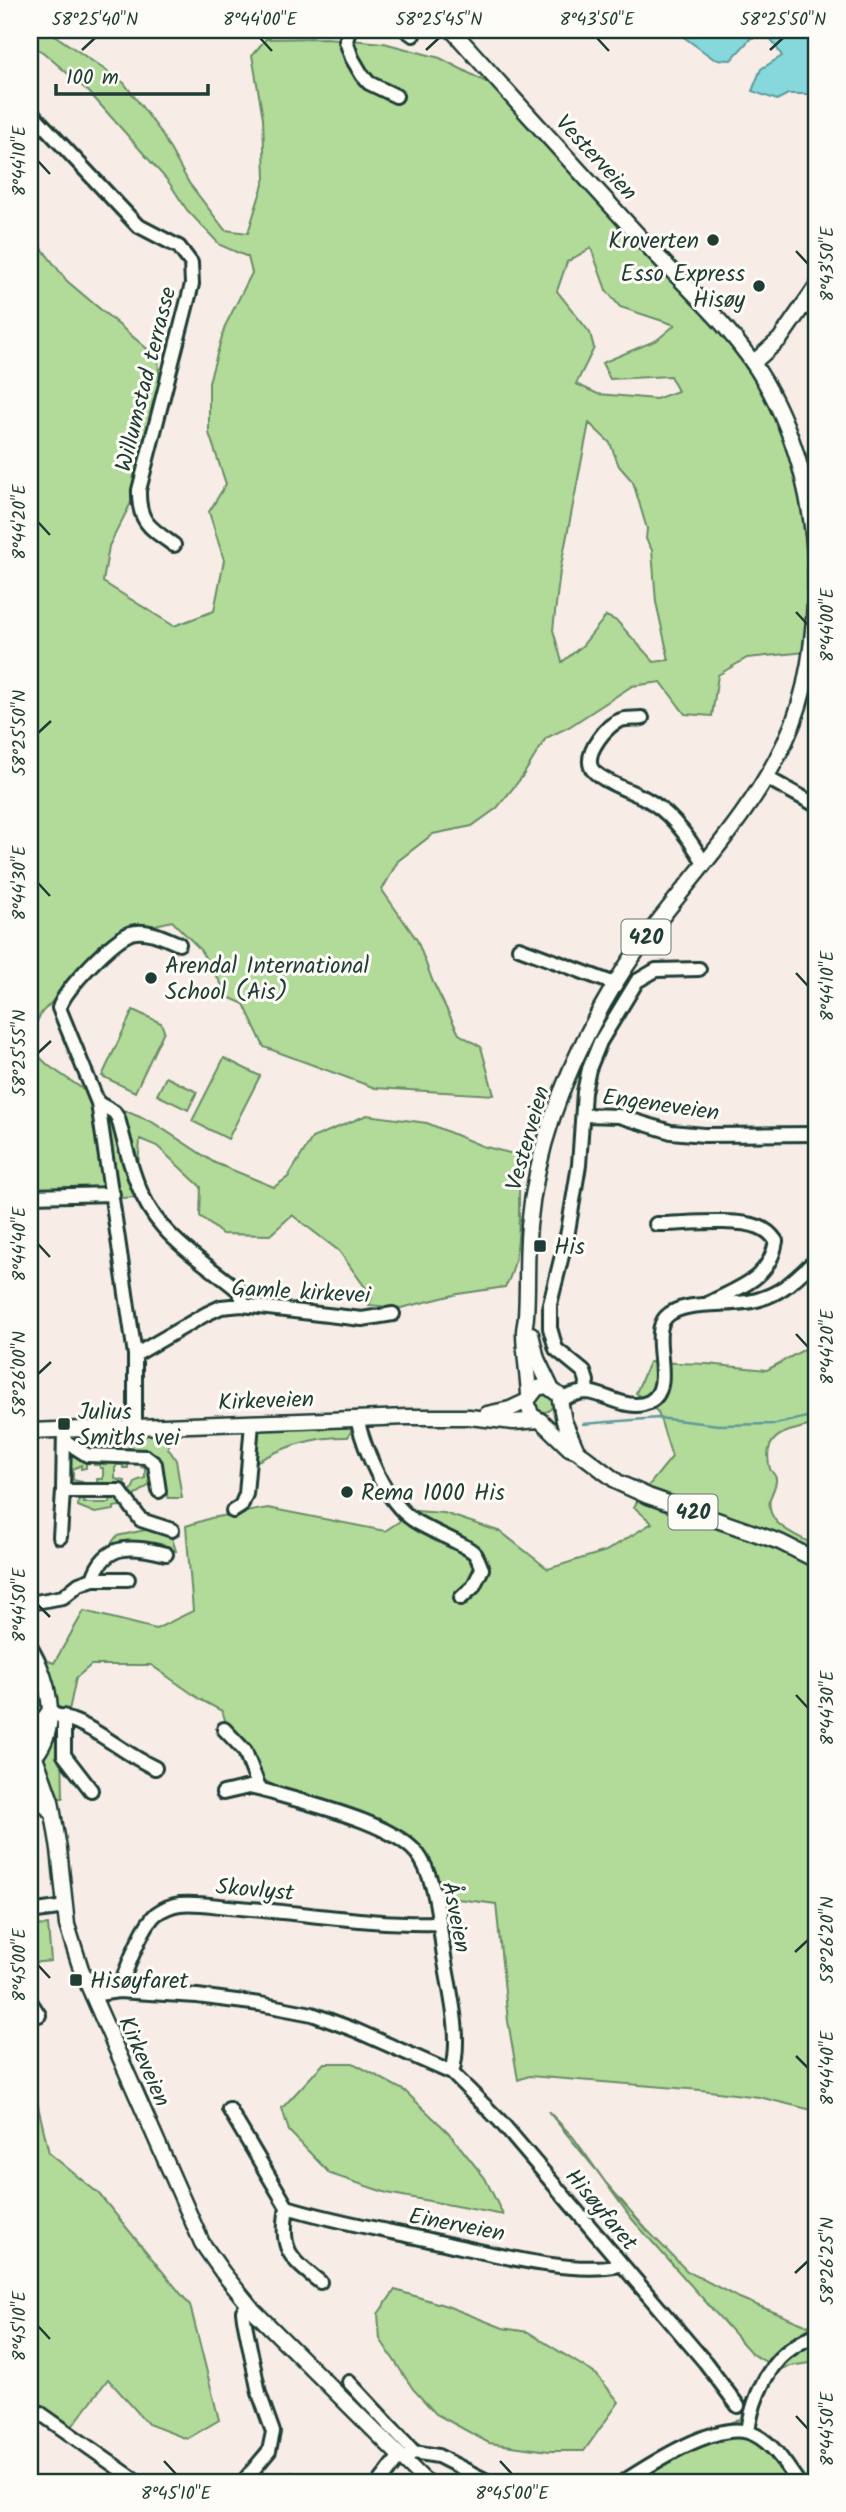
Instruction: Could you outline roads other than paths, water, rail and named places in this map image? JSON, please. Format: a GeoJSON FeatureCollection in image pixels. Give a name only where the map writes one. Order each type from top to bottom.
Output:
{"type":"FeatureCollection","features":[{"type":"Feature","properties":{"kind":"main road","name":"Vesterveien"},"geometry":{"type":"LineString","coordinates":[[453,30],[723,326],[753,363],[775,401],[797,456],[813,524],[816,581],[810,659],[802,697],[787,740],[767,778],[650,930],[615,984],[569,1073],[541,1157],[529,1225],[524,1332],[528,1398]]}},
{"type":"Feature","properties":{"kind":"main road"},"geometry":{"type":"LineString","coordinates":[[753,363],[809,308],[816,287]]}},
{"type":"Feature","properties":{"kind":"main road","name":"Vesterveien"},"geometry":{"type":"LineString","coordinates":[[526,1315],[537,1359],[558,1398],[564,1421],[578,1451]]}},
{"type":"Feature","properties":{"kind":"main road"},"geometry":{"type":"LineString","coordinates":[[528,1398],[537,1388],[558,1398],[556,1416],[540,1421]]}},
{"type":"Feature","properties":{"kind":"main road","name":"Kirkeveien"},"geometry":{"type":"LineString","coordinates":[[30,1432],[65,1436],[135,1427],[469,1417],[499,1413],[528,1398]]}},
{"type":"Feature","properties":{"kind":"main road","name":"420"},"geometry":{"type":"LineString","coordinates":[[528,1398],[528,1411],[540,1421]]}},
{"type":"Feature","properties":{"kind":"main road","name":"Kirkeveien"},"geometry":{"type":"LineString","coordinates":[[469,1417],[514,1422],[540,1421]]}},
{"type":"Feature","properties":{"kind":"main road","name":"Vesterveien"},"geometry":{"type":"LineString","coordinates":[[540,1421],[569,1448],[578,1451],[606,1475],[634,1490],[780,1542],[816,1560]]}},
{"type":"Feature","properties":{"kind":"main road","name":"Kirkeveien"},"geometry":{"type":"LineString","coordinates":[[30,1647],[43,1672],[47,1687],[48,1713],[48,1735],[33,1760],[51,1801],[73,1946],[193,2225],[212,2259],[249,2305],[406,2456],[426,2482]]}},
{"type":"Feature","properties":{"kind":"main road"},"geometry":{"type":"LineString","coordinates":[[30,1738],[48,1713]]}},
{"type":"Feature","properties":{"kind":"main road","name":"Kirkeveien"},"geometry":{"type":"LineString","coordinates":[[30,1786],[53,1815]]}},
{"type":"Feature","properties":{"kind":"street"},"geometry":{"type":"LineString","coordinates":[[349,30],[346,41],[362,75],[369,83],[396,96]]}},
{"type":"Feature","properties":{"kind":"street","name":"Willumstad terrasse"},"geometry":{"type":"LineString","coordinates":[[30,111],[137,225],[179,247],[191,263],[192,284],[139,490],[138,510],[151,528],[174,545]]}},
{"type":"Feature","properties":{"kind":"street"},"geometry":{"type":"LineString","coordinates":[[642,718],[612,724],[590,755],[591,767],[611,782],[662,809],[680,828],[704,863]]}},
{"type":"Feature","properties":{"kind":"street"},"geometry":{"type":"LineString","coordinates":[[767,778],[816,805]]}},
{"type":"Feature","properties":{"kind":"street"},"geometry":{"type":"LineString","coordinates":[[135,1427],[135,1355],[98,1103],[59,1008],[61,1001],[108,949],[131,933],[153,934],[179,944]]}},
{"type":"Feature","properties":{"kind":"street"},"geometry":{"type":"LineString","coordinates":[[519,948],[615,984]]}},
{"type":"Feature","properties":{"kind":"street","name":"Engeneveien"},"geometry":{"type":"LineString","coordinates":[[586,1392],[584,1372],[556,1349],[550,1328],[550,1304],[568,1231],[589,1069],[600,1042],[637,981],[656,970],[699,968]]}},
{"type":"Feature","properties":{"kind":"street"},"geometry":{"type":"LineString","coordinates":[[98,1103],[114,1112],[118,1118],[130,1164],[158,1221],[180,1243],[238,1290],[242,1305]]}},
{"type":"Feature","properties":{"kind":"street","name":"Engeneveien"},"geometry":{"type":"LineString","coordinates":[[584,1115],[620,1116],[671,1132],[704,1135],[816,1134]]}},
{"type":"Feature","properties":{"kind":"street"},"geometry":{"type":"LineString","coordinates":[[30,1196],[113,1195]]}},
{"type":"Feature","properties":{"kind":"street"},"geometry":{"type":"LineString","coordinates":[[656,1224],[742,1224],[760,1227],[776,1241],[773,1257],[764,1271],[702,1306]]}},
{"type":"Feature","properties":{"kind":"street"},"geometry":{"type":"LineString","coordinates":[[558,1398],[586,1392],[633,1405],[652,1400],[659,1393],[662,1380],[661,1326],[666,1317],[674,1311],[759,1300],[793,1283],[816,1259]]}},
{"type":"Feature","properties":{"kind":"street","name":"Gamle kirkevei"},"geometry":{"type":"LineString","coordinates":[[135,1355],[221,1307],[242,1305],[362,1319],[393,1314]]}},
{"type":"Feature","properties":{"kind":"street"},"geometry":{"type":"LineString","coordinates":[[357,1419],[363,1443],[402,1509],[427,1529],[475,1554],[482,1569],[473,1587],[461,1598]]}},
{"type":"Feature","properties":{"kind":"street"},"geometry":{"type":"LineString","coordinates":[[233,1511],[240,1506],[246,1494],[252,1423]]}},
{"type":"Feature","properties":{"kind":"street"},"geometry":{"type":"LineString","coordinates":[[61,1536],[65,1436]]}},
{"type":"Feature","properties":{"kind":"street","name":"Kirkeveien"},"geometry":{"type":"LineString","coordinates":[[65,1436],[87,1454],[146,1457],[155,1464],[159,1491]]}},
{"type":"Feature","properties":{"kind":"street"},"geometry":{"type":"LineString","coordinates":[[63,1491],[120,1491],[141,1520],[172,1530]]}},
{"type":"Feature","properties":{"kind":"street"},"geometry":{"type":"LineString","coordinates":[[93,1579],[102,1558],[114,1551],[141,1548],[166,1553]]}},
{"type":"Feature","properties":{"kind":"street"},"geometry":{"type":"LineString","coordinates":[[30,1603],[63,1597],[79,1584],[93,1579],[128,1578]]}},
{"type":"Feature","properties":{"kind":"street"},"geometry":{"type":"LineString","coordinates":[[48,1713],[78,1721],[103,1734],[136,1759],[155,1768]]}},
{"type":"Feature","properties":{"kind":"street"},"geometry":{"type":"LineString","coordinates":[[64,1716],[64,1755],[91,1790]]}},
{"type":"Feature","properties":{"kind":"street"},"geometry":{"type":"LineString","coordinates":[[225,1729],[244,1751],[262,1790]]}},
{"type":"Feature","properties":{"kind":"street","name":"Åsveien"},"geometry":{"type":"LineString","coordinates":[[223,1793],[249,1787],[385,1828],[421,1857],[434,1889],[456,2036],[456,2059],[452,2073]]}},
{"type":"Feature","properties":{"kind":"street","name":"Skovlyst"},"geometry":{"type":"LineString","coordinates":[[118,1991],[154,1915],[167,1907],[181,1904],[354,1921],[438,1923]]}},
{"type":"Feature","properties":{"kind":"street"},"geometry":{"type":"LineString","coordinates":[[30,1912],[65,1907]]}},
{"type":"Feature","properties":{"kind":"street","name":"Hisøyfaret"},"geometry":{"type":"LineString","coordinates":[[92,1995],[118,1991],[197,1996],[312,2014],[452,2073],[500,2121],[705,2362],[738,2406]]}},
{"type":"Feature","properties":{"kind":"street"},"geometry":{"type":"LineString","coordinates":[[30,2001],[39,2015]]}},
{"type":"Feature","properties":{"kind":"street"},"geometry":{"type":"LineString","coordinates":[[229,2109],[287,2207],[285,2243],[295,2262],[320,2282]]}},
{"type":"Feature","properties":{"kind":"street","name":"Einerveien"},"geometry":{"type":"LineString","coordinates":[[287,2207],[320,2217],[503,2255],[591,2269],[620,2265]]}},
{"type":"Feature","properties":{"kind":"street"},"geometry":{"type":"LineString","coordinates":[[246,2481],[269,2451],[273,2432],[258,2393],[244,2319],[243,2311],[249,2305]]}},
{"type":"Feature","properties":{"kind":"street"},"geometry":{"type":"LineString","coordinates":[[748,2432],[750,2415],[778,2359],[816,2334]]}},
{"type":"Feature","properties":{"kind":"street"},"geometry":{"type":"LineString","coordinates":[[349,2382],[406,2456]]}},
{"type":"Feature","properties":{"kind":"street"},"geometry":{"type":"LineString","coordinates":[[30,2406],[138,2482]]}},
{"type":"Feature","properties":{"kind":"street"},"geometry":{"type":"LineString","coordinates":[[624,2482],[661,2457],[706,2437],[731,2432],[748,2432],[767,2444],[782,2459],[798,2482]]}},
{"type":"Feature","properties":{"kind":"street"},"geometry":{"type":"LineString","coordinates":[[380,2482],[406,2456],[438,2456],[489,2482]]}},
{"type":"Feature","properties":{"kind":"water"},"geometry":{"type":"Polygon","coordinates":[[[674,30],[816,30],[816,94],[788,94],[777,100],[752,91],[761,69],[782,56],[769,36],[751,38],[731,60],[714,59],[674,30]]]}},
{"type":"Feature","properties":{"kind":"waterway"},"geometry":{"type":"LineString","coordinates":[[583,1424],[658,1418],[719,1425],[776,1424],[816,1415]]}},
{"type":"Feature","properties":{"kind":"place","name":"Kroverten"},"geometry":{"type":"Point","coordinates":[713,240]}},
{"type":"Feature","properties":{"kind":"place","name":"Esso Express Hisøy"},"geometry":{"type":"Point","coordinates":[759,286]}},
{"type":"Feature","properties":{"kind":"place","name":"Arendal International School (Ais)"},"geometry":{"type":"Point","coordinates":[151,978]}},
{"type":"Feature","properties":{"kind":"place","name":"His"},"geometry":{"type":"Point","coordinates":[540,1246]}},
{"type":"Feature","properties":{"kind":"place","name":"Julius Smiths vei"},"geometry":{"type":"Point","coordinates":[64,1424]}},
{"type":"Feature","properties":{"kind":"place","name":"Rema 1000 His"},"geometry":{"type":"Point","coordinates":[347,1492]}},
{"type":"Feature","properties":{"kind":"place","name":"Hisøyfaret"},"geometry":{"type":"Point","coordinates":[76,1980]}}]}
